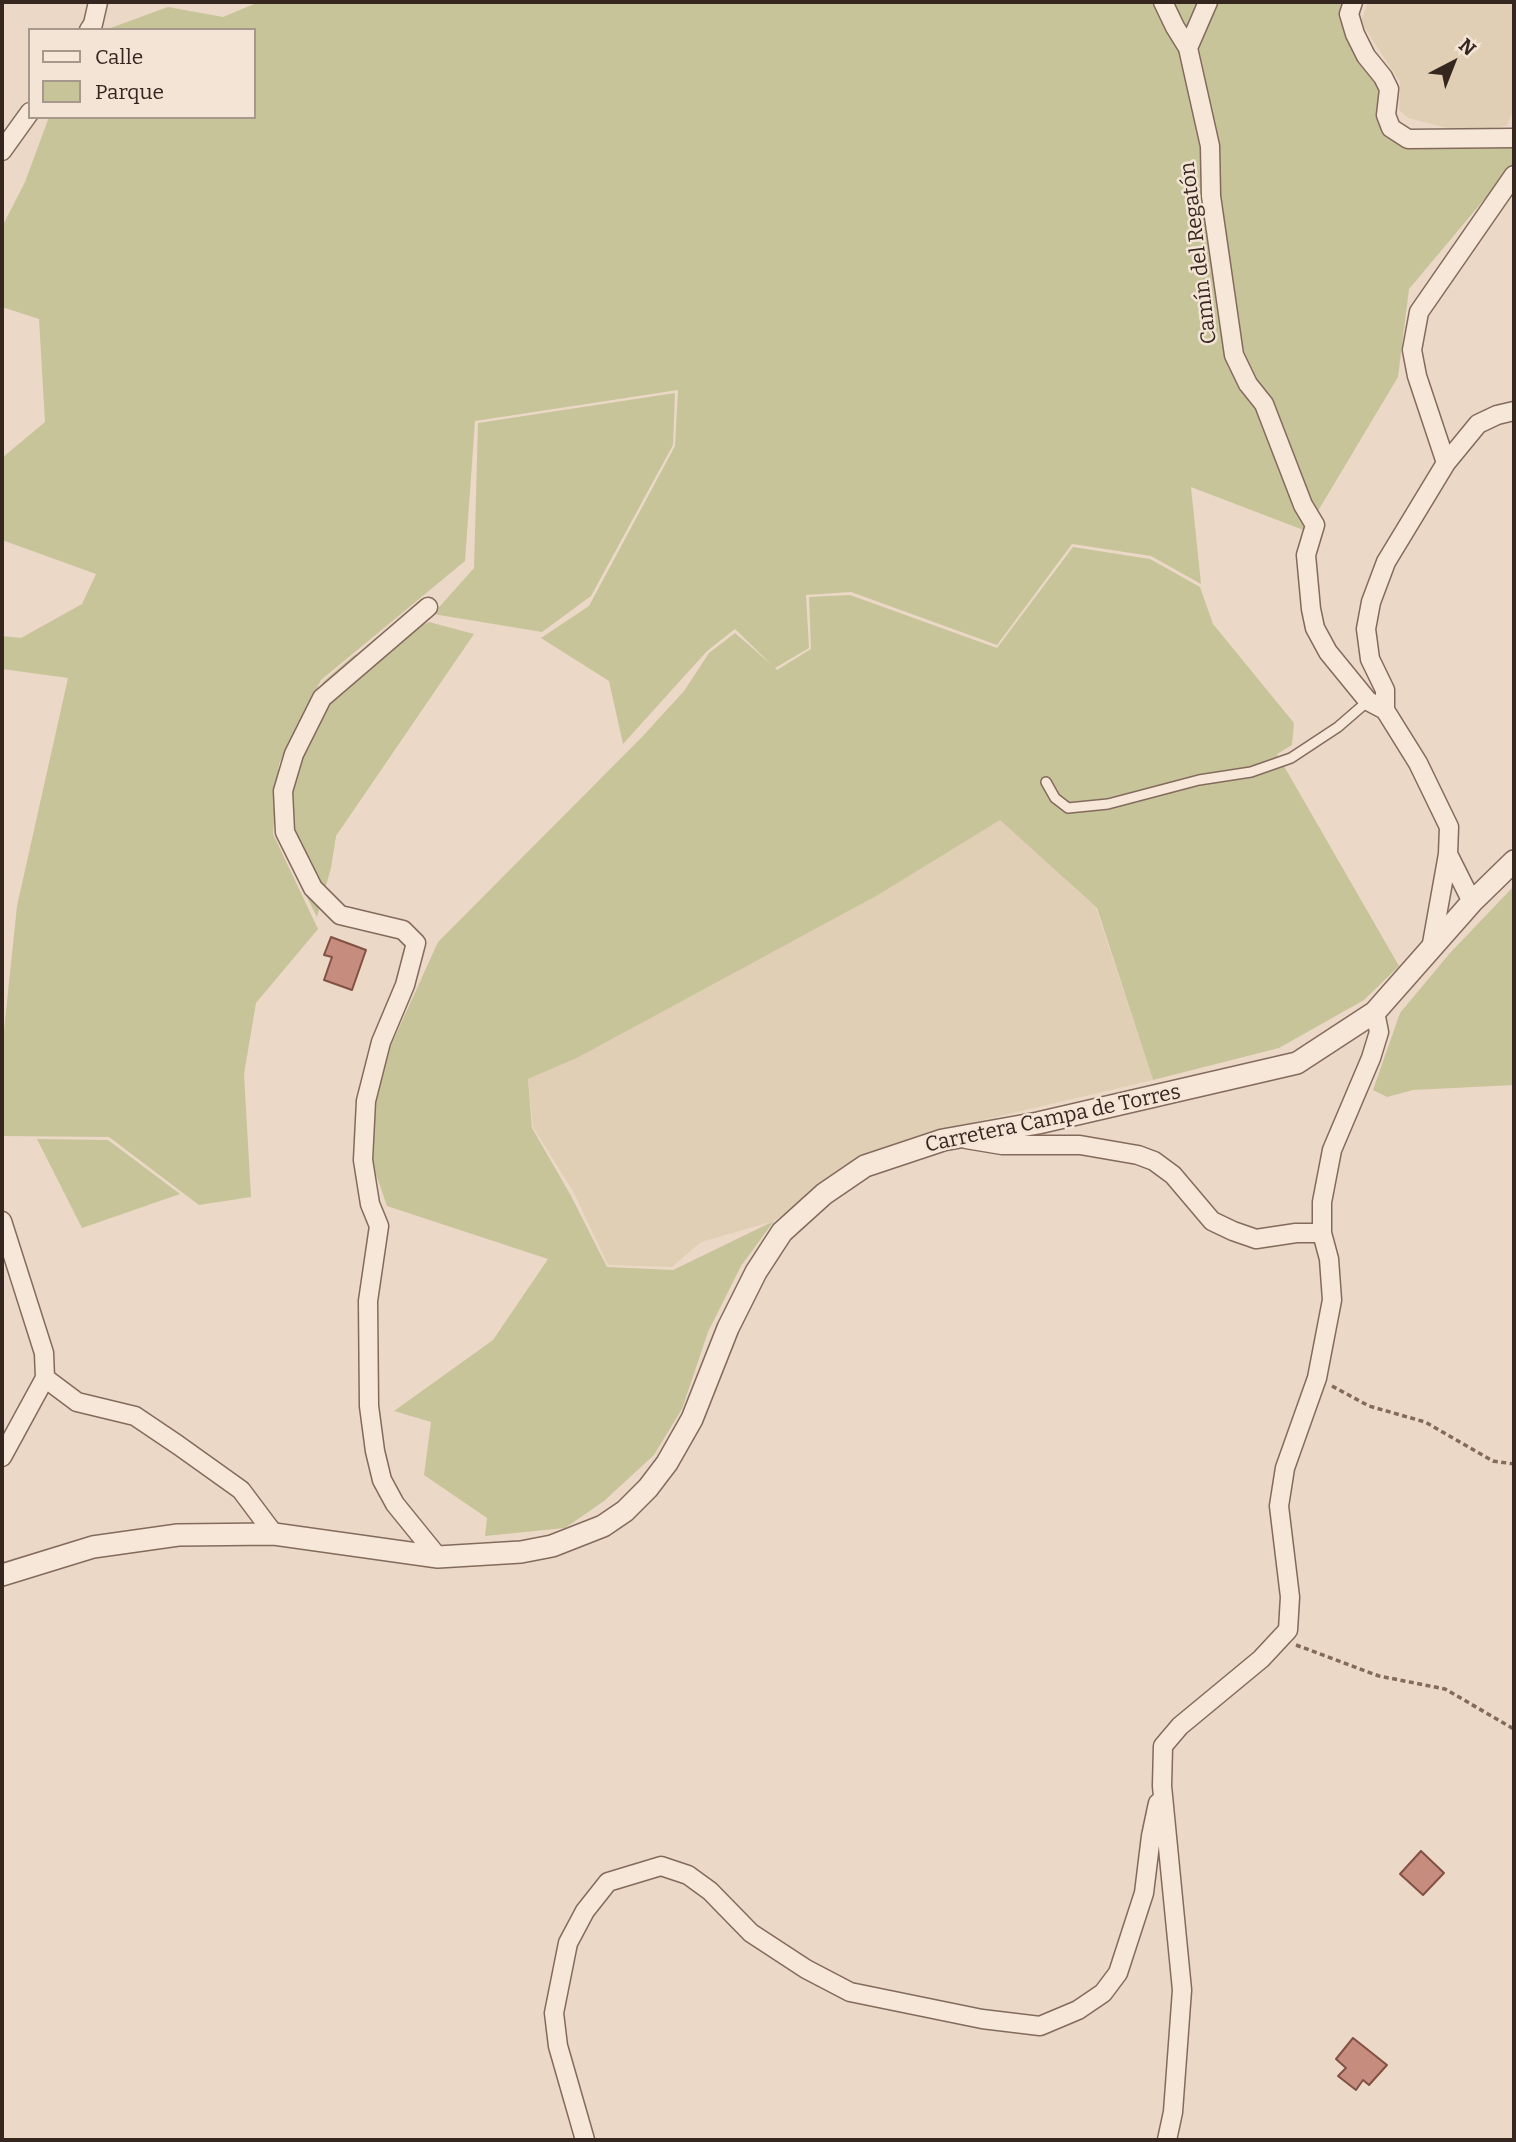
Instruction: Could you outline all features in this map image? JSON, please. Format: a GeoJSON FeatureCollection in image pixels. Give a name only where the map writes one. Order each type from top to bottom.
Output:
{"type":"FeatureCollection","features":[{"type":"Feature","properties":{"kind":"street"},"geometry":{"type":"LineString","coordinates":[[90,28],[98,2]]}},
{"type":"Feature","properties":{"kind":"street","name":"Camín del Regatón"},"geometry":{"type":"LineString","coordinates":[[1163,2],[1188,48],[1210,146],[1212,196],[1234,355],[1248,384],[1264,404],[1303,505],[1315,526],[1306,555],[1315,628],[1328,652],[1368,701],[1385,710]]}},
{"type":"Feature","properties":{"kind":"street"},"geometry":{"type":"LineString","coordinates":[[1188,48],[1208,2]]}},
{"type":"Feature","properties":{"kind":"street"},"geometry":{"type":"LineString","coordinates":[[1353,2],[1349,14],[1356,34],[1389,89],[1386,115],[1391,128],[1408,139],[1514,138]]}},
{"type":"Feature","properties":{"kind":"street"},"geometry":{"type":"LineString","coordinates":[[2,151],[28,115]]}},
{"type":"Feature","properties":{"kind":"street"},"geometry":{"type":"LineString","coordinates":[[1446,463],[1417,376],[1412,350],[1419,312],[1514,175]]}},
{"type":"Feature","properties":{"kind":"street"},"geometry":{"type":"LineString","coordinates":[[1431,949],[1448,854],[1449,828],[1418,763],[1385,710],[1385,690],[1370,659],[1366,629],[1371,601],[1385,562],[1446,463],[1478,424],[1514,411]]}},
{"type":"Feature","properties":{"kind":"street"},"geometry":{"type":"LineString","coordinates":[[428,607],[321,698],[294,754],[283,791],[285,832],[313,888],[340,915],[403,930],[416,943],[405,985],[381,1041],[366,1101],[363,1160],[370,1203],[379,1226],[368,1301],[369,1406],[382,1480],[395,1504],[438,1556]]}},
{"type":"Feature","properties":{"kind":"street"},"geometry":{"type":"LineString","coordinates":[[1448,854],[1472,902]]}},
{"type":"Feature","properties":{"kind":"street","name":"Carretera Campa de Torres"},"geometry":{"type":"LineString","coordinates":[[2,1575],[93,1547],[178,1535],[274,1534],[438,1556],[521,1552],[552,1546],[603,1526],[625,1511],[648,1488],[667,1462],[686,1430],[728,1328],[756,1272],[782,1232],[824,1194],[866,1166],[943,1140],[1038,1123],[1297,1063],[1375,1012],[1472,902],[1514,861]]}},
{"type":"Feature","properties":{"kind":"street"},"geometry":{"type":"LineString","coordinates":[[1167,2140],[1173,2112],[1182,1990],[1162,1786],[1163,1746],[1180,1726],[1261,1660],[1288,1630],[1290,1597],[1279,1506],[1285,1468],[1317,1378],[1332,1300],[1329,1259],[1322,1233],[1322,1202],[1332,1150],[1371,1058],[1379,1032],[1375,1012]]}},
{"type":"Feature","properties":{"kind":"street"},"geometry":{"type":"LineString","coordinates":[[957,1137],[1002,1145],[1080,1144],[1138,1155],[1154,1161],[1173,1175],[1212,1221],[1233,1231],[1256,1239],[1296,1233],[1322,1233]]}},
{"type":"Feature","properties":{"kind":"street"},"geometry":{"type":"LineString","coordinates":[[2,1223],[5,1247],[44,1353],[46,1378],[2,1457]]}},
{"type":"Feature","properties":{"kind":"street"},"geometry":{"type":"LineString","coordinates":[[46,1378],[77,1402],[135,1416],[240,1490],[274,1534]]}},
{"type":"Feature","properties":{"kind":"street"},"geometry":{"type":"LineString","coordinates":[[585,2140],[558,2046],[554,2013],[568,1943],[585,1910],[608,1882],[661,1866],[688,1875],[710,1891],[751,1933],[806,1969],[850,1992],[982,2019],[1040,2026],[1079,2010],[1103,1993],[1118,1973],[1144,1893],[1151,1836],[1162,1786]]}},
{"type":"Feature","properties":{"kind":"lane"},"geometry":{"type":"LineString","coordinates":[[1046,782],[1055,798],[1068,808],[1108,804],[1199,780],[1251,772],[1291,758],[1338,727],[1368,701]]}},
{"type":"Feature","properties":{"kind":"path"},"geometry":{"type":"LineString","coordinates":[[1317,1378],[1369,1406],[1425,1422],[1493,1461],[1514,1464]]}},
{"type":"Feature","properties":{"kind":"path"},"geometry":{"type":"LineString","coordinates":[[1280,1639],[1379,1676],[1445,1689],[1514,1730]]}},
{"type":"Feature","properties":{"kind":"shaded area"},"geometry":{"type":"Polygon","coordinates":[[[1368,2],[1514,2],[1514,108],[1507,126],[1459,131],[1408,118],[1399,110],[1400,82],[1361,22],[1368,2]]]}},
{"type":"Feature","properties":{"kind":"shaded area"},"geometry":{"type":"Polygon","coordinates":[[[1000,819],[1096,908],[1153,1080],[949,1128],[853,1161],[774,1221],[701,1242],[672,1267],[608,1265],[574,1193],[533,1127],[528,1079],[577,1058],[878,895],[1000,819]]]}},
{"type":"Feature","properties":{"kind":"green space"},"geometry":{"type":"Polygon","coordinates":[[[259,2],[1348,2],[1385,90],[1381,125],[1409,143],[1514,146],[1514,164],[1409,289],[1398,377],[1306,531],[1191,487],[1201,584],[1151,556],[1072,544],[997,645],[851,592],[806,595],[809,648],[775,668],[777,670],[811,649],[809,597],[850,595],[997,648],[1073,547],[1150,559],[1200,587],[1213,624],[1294,723],[1292,745],[1277,754],[1399,966],[1364,1000],[1279,1048],[1153,1080],[1097,908],[1000,820],[878,895],[577,1058],[528,1079],[532,1128],[570,1194],[607,1267],[673,1270],[774,1221],[741,1266],[708,1332],[682,1409],[654,1455],[604,1501],[565,1528],[485,1536],[487,1518],[424,1475],[431,1422],[394,1411],[493,1340],[548,1259],[387,1206],[368,1151],[378,1074],[438,942],[642,737],[684,691],[709,653],[735,633],[773,666],[735,629],[707,651],[623,744],[609,681],[541,638],[589,606],[675,446],[678,390],[475,421],[465,561],[321,680],[279,764],[273,834],[318,929],[256,1003],[244,1074],[251,1197],[199,1205],[109,1137],[2,1136],[2,1050],[17,906],[68,678],[2,669],[2,636],[21,638],[82,604],[96,574],[2,540],[2,458],[45,422],[39,319],[2,307],[2,227],[25,182],[48,119],[256,119],[256,28],[110,28],[168,7],[223,17],[259,2]]]}},
{"type":"Feature","properties":{"kind":"green space"},"geometry":{"type":"Polygon","coordinates":[[[675,393],[673,445],[591,596],[542,632],[433,614],[474,568],[478,423],[675,393]]]}},
{"type":"Feature","properties":{"kind":"green space"},"geometry":{"type":"Polygon","coordinates":[[[429,622],[474,634],[336,836],[331,868],[317,917],[275,834],[282,764],[323,682],[353,656],[429,622]]]}},
{"type":"Feature","properties":{"kind":"green space"},"geometry":{"type":"Polygon","coordinates":[[[1514,886],[1514,1085],[1413,1090],[1387,1097],[1373,1090],[1400,1013],[1450,953],[1514,886]]]}},
{"type":"Feature","properties":{"kind":"green space"},"geometry":{"type":"Polygon","coordinates":[[[37,1139],[108,1140],[180,1194],[82,1228],[37,1139]]]}},
{"type":"Feature","properties":{"kind":"building"},"geometry":{"type":"Polygon","coordinates":[[[331,937],[366,950],[352,990],[324,980],[332,957],[324,955],[331,937]]]}},
{"type":"Feature","properties":{"kind":"building"},"geometry":{"type":"Polygon","coordinates":[[[1421,1851],[1444,1873],[1423,1895],[1400,1874],[1421,1851]]]}},
{"type":"Feature","properties":{"kind":"building"},"geometry":{"type":"Polygon","coordinates":[[[1353,2038],[1387,2065],[1369,2085],[1363,2080],[1356,2090],[1338,2076],[1346,2068],[1336,2059],[1353,2038]]]}}]}
